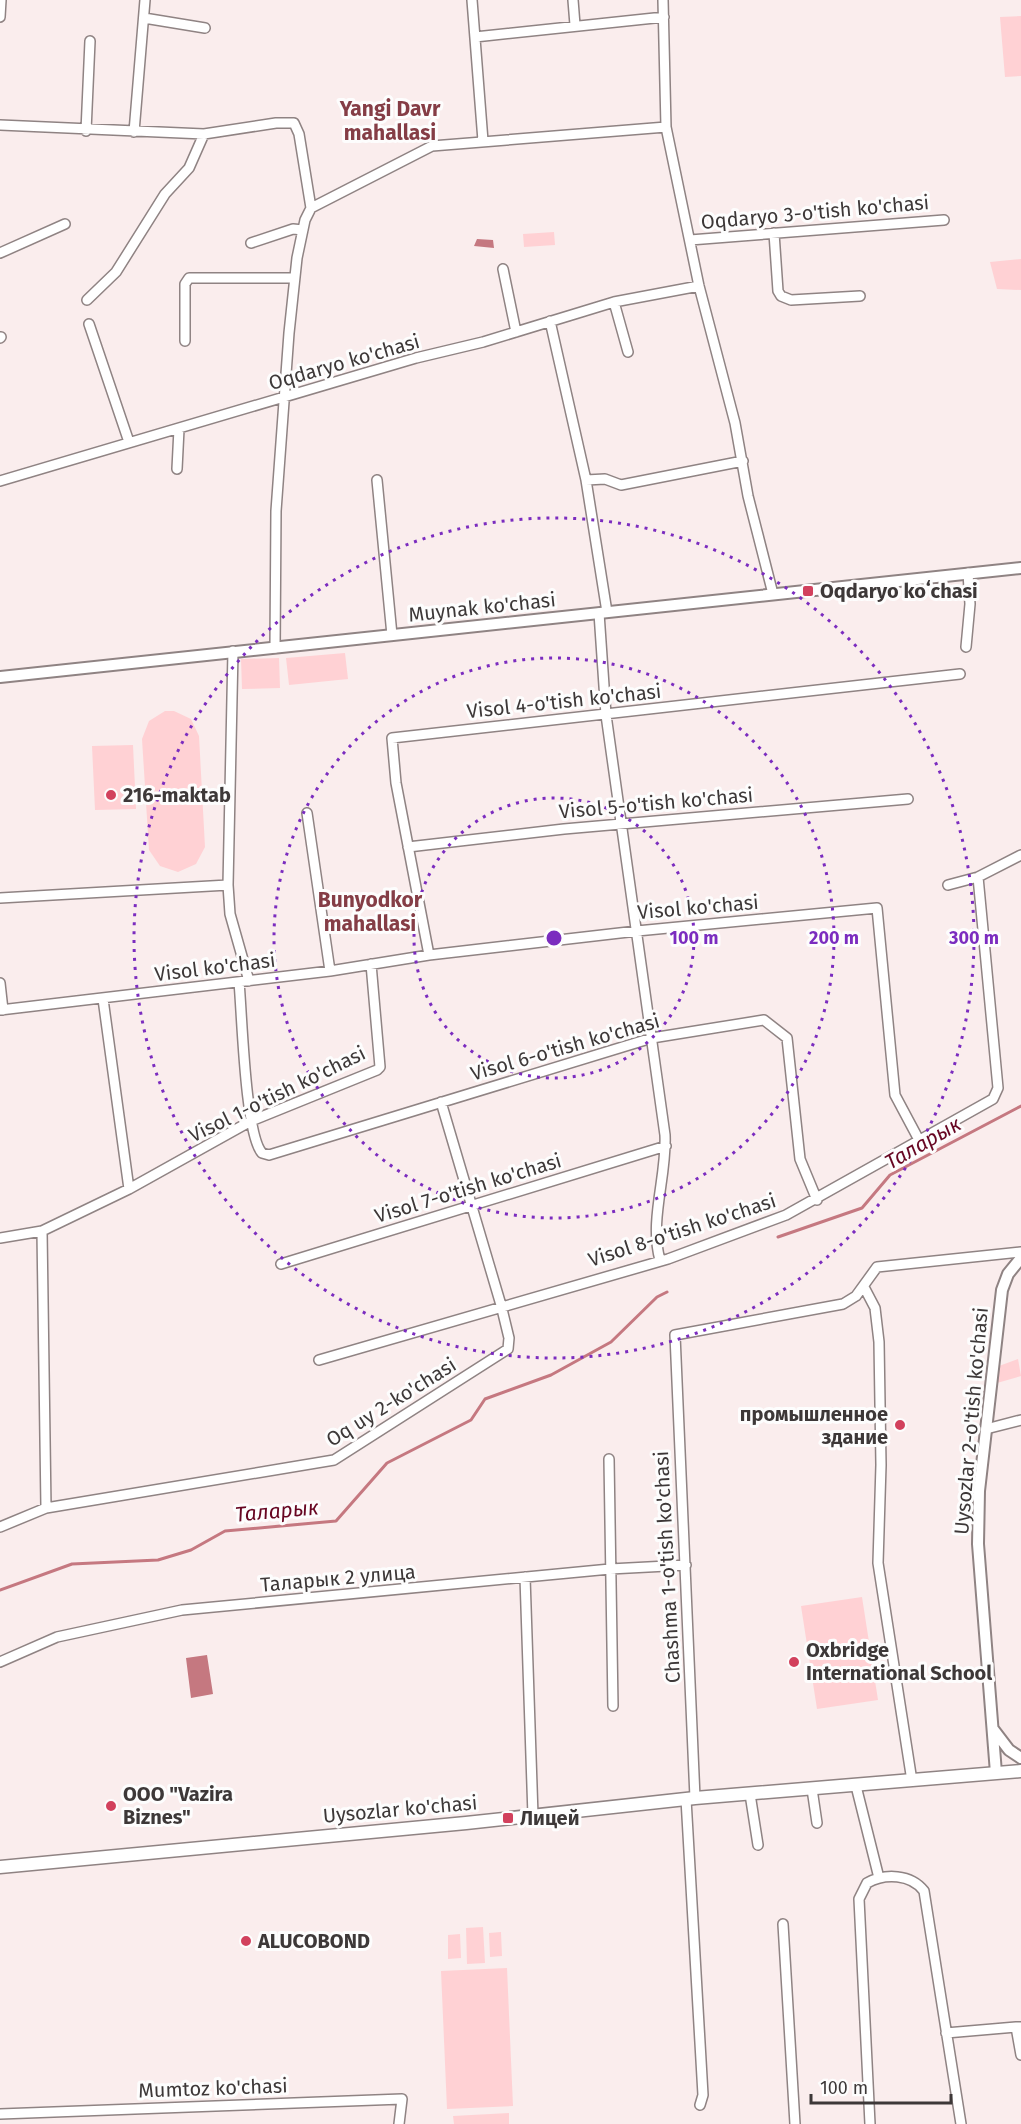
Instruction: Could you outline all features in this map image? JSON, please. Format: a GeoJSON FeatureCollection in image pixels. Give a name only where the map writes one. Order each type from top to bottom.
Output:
{"type":"FeatureCollection","features":[{"type":"Feature","properties":{"kind":"main road","name":"Uysozlar ko'chasi"},"geometry":{"type":"LineString","coordinates":[[0,1867],[533,1816],[691,1798],[1021,1771]]}},
{"type":"Feature","properties":{"kind":"street"},"geometry":{"type":"LineString","coordinates":[[0,18],[1,0]]}},
{"type":"Feature","properties":{"kind":"street"},"geometry":{"type":"LineString","coordinates":[[134,132],[145,0]]}},
{"type":"Feature","properties":{"kind":"street"},"geometry":{"type":"LineString","coordinates":[[472,0],[483,141]]}},
{"type":"Feature","properties":{"kind":"street"},"geometry":{"type":"LineString","coordinates":[[573,0],[575,25]]}},
{"type":"Feature","properties":{"kind":"street"},"geometry":{"type":"LineString","coordinates":[[663,0],[666,127],[699,286],[743,461],[748,496],[773,594]]}},
{"type":"Feature","properties":{"kind":"street"},"geometry":{"type":"LineString","coordinates":[[475,37],[664,17]]}},
{"type":"Feature","properties":{"kind":"street"},"geometry":{"type":"LineString","coordinates":[[144,18],[205,28]]}},
{"type":"Feature","properties":{"kind":"street"},"geometry":{"type":"LineString","coordinates":[[86,131],[90,42]]}},
{"type":"Feature","properties":{"kind":"street"},"geometry":{"type":"LineString","coordinates":[[0,125],[86,131],[204,134],[276,123],[294,123],[299,134],[311,207],[303,230],[294,278],[276,511],[275,648]]}},
{"type":"Feature","properties":{"kind":"street"},"geometry":{"type":"LineString","coordinates":[[311,207],[432,146],[666,127]]}},
{"type":"Feature","properties":{"kind":"street"},"geometry":{"type":"LineString","coordinates":[[87,300],[116,272],[165,194],[189,168],[204,134]]}},
{"type":"Feature","properties":{"kind":"street","name":"Oqdaryo 3-o'tish ko'chasi"},"geometry":{"type":"LineString","coordinates":[[690,240],[944,220]]}},
{"type":"Feature","properties":{"kind":"street"},"geometry":{"type":"LineString","coordinates":[[0,253],[65,224]]}},
{"type":"Feature","properties":{"kind":"street"},"geometry":{"type":"LineString","coordinates":[[251,243],[292,229],[303,230]]}},
{"type":"Feature","properties":{"kind":"street"},"geometry":{"type":"LineString","coordinates":[[774,232],[778,291],[781,296],[791,300],[860,297]]}},
{"type":"Feature","properties":{"kind":"street"},"geometry":{"type":"LineString","coordinates":[[503,269],[516,332]]}},
{"type":"Feature","properties":{"kind":"street"},"geometry":{"type":"LineString","coordinates":[[185,340],[185,284],[189,278],[294,278]]}},
{"type":"Feature","properties":{"kind":"street","name":"Oqdaryo ko'chasi"},"geometry":{"type":"LineString","coordinates":[[0,481],[614,302],[699,286]]}},
{"type":"Feature","properties":{"kind":"street"},"geometry":{"type":"LineString","coordinates":[[614,302],[628,352]]}},
{"type":"Feature","properties":{"kind":"street"},"geometry":{"type":"LineString","coordinates":[[550,321],[586,480],[603,613],[606,715],[666,1146],[655,1241],[660,1260]]}},
{"type":"Feature","properties":{"kind":"street"},"geometry":{"type":"LineString","coordinates":[[89,324],[129,442]]}},
{"type":"Feature","properties":{"kind":"street"},"geometry":{"type":"LineString","coordinates":[[177,469],[179,429]]}},
{"type":"Feature","properties":{"kind":"street"},"geometry":{"type":"LineString","coordinates":[[586,480],[605,479],[621,485],[743,461]]}},
{"type":"Feature","properties":{"kind":"street"},"geometry":{"type":"LineString","coordinates":[[377,480],[392,635]]}},
{"type":"Feature","properties":{"kind":"street","name":"Muynak ko'chasi"},"geometry":{"type":"LineString","coordinates":[[0,677],[1021,568]]}},
{"type":"Feature","properties":{"kind":"street"},"geometry":{"type":"LineString","coordinates":[[966,647],[970,604],[968,573]]}},
{"type":"Feature","properties":{"kind":"street"},"geometry":{"type":"LineString","coordinates":[[233,651],[228,885],[230,914],[244,982],[251,1121]]}},
{"type":"Feature","properties":{"kind":"street","name":"Visol 4-o'tish ko'chasi"},"geometry":{"type":"LineString","coordinates":[[429,955],[396,783],[392,738],[960,674]]}},
{"type":"Feature","properties":{"kind":"street","name":"Visol 5-o'tish ko'chasi"},"geometry":{"type":"LineString","coordinates":[[408,847],[620,824],[908,799]]}},
{"type":"Feature","properties":{"kind":"street"},"geometry":{"type":"LineString","coordinates":[[307,813],[330,971]]}},
{"type":"Feature","properties":{"kind":"street"},"geometry":{"type":"LineString","coordinates":[[948,885],[978,877],[1021,855]]}},
{"type":"Feature","properties":{"kind":"street","name":"Visol 8-o'tish ko'chasi"},"geometry":{"type":"LineString","coordinates":[[319,1360],[660,1260],[786,1215],[817,1200],[993,1099],[999,1088],[978,877]]}},
{"type":"Feature","properties":{"kind":"street"},"geometry":{"type":"LineString","coordinates":[[0,898],[228,885]]}},
{"type":"Feature","properties":{"kind":"street","name":"Visol ko'chasi"},"geometry":{"type":"LineString","coordinates":[[1,1010],[330,971],[429,955],[637,931],[877,908],[895,1095],[919,1140]]}},
{"type":"Feature","properties":{"kind":"street","name":"Visol 1-o'tish ko'chasi"},"geometry":{"type":"LineString","coordinates":[[0,1238],[42,1231],[129,1189],[251,1121],[380,1069],[371,964]]}},
{"type":"Feature","properties":{"kind":"street"},"geometry":{"type":"LineString","coordinates":[[0,982],[1,1010]]}},
{"type":"Feature","properties":{"kind":"street"},"geometry":{"type":"LineString","coordinates":[[103,999],[129,1189]]}},
{"type":"Feature","properties":{"kind":"street","name":"Visol 6-o'tish ko'chasi"},"geometry":{"type":"LineString","coordinates":[[251,1121],[257,1147],[262,1153],[269,1155],[652,1038],[764,1020],[784,1035],[789,1049],[800,1159],[817,1200]]}},
{"type":"Feature","properties":{"kind":"street","name":"Oq uy 2-ko'chasi"},"geometry":{"type":"LineString","coordinates":[[0,1527],[46,1508],[334,1460],[508,1349],[509,1338],[501,1305],[441,1102]]}},
{"type":"Feature","properties":{"kind":"street","name":"Visol 7-o'tish ko'chasi"},"geometry":{"type":"LineString","coordinates":[[281,1264],[666,1146]]}},
{"type":"Feature","properties":{"kind":"street"},"geometry":{"type":"LineString","coordinates":[[42,1231],[46,1508]]}},
{"type":"Feature","properties":{"kind":"street"},"geometry":{"type":"LineString","coordinates":[[912,1781],[878,1563],[881,1466],[879,1342],[875,1308],[864,1287],[877,1267],[1021,1252]]}},
{"type":"Feature","properties":{"kind":"street","name":"Uysozlar 2-o'tish ko'chasi"},"geometry":{"type":"LineString","coordinates":[[996,1773],[978,1544],[986,1429],[1002,1290],[1008,1275],[1021,1258]]}},
{"type":"Feature","properties":{"kind":"street","name":"Chashma 1-o'tish ko'chasi"},"geometry":{"type":"LineString","coordinates":[[700,2105],[703,2095],[691,1798],[686,1565],[675,1335],[843,1304],[856,1296],[864,1287]]}},
{"type":"Feature","properties":{"kind":"street"},"geometry":{"type":"LineString","coordinates":[[986,1429],[1021,1420]]}},
{"type":"Feature","properties":{"kind":"street"},"geometry":{"type":"LineString","coordinates":[[609,1459],[613,1706]]}},
{"type":"Feature","properties":{"kind":"street","name":"Таларык 2 улица"},"geometry":{"type":"LineString","coordinates":[[0,1662],[57,1637],[182,1610],[610,1569],[686,1565]]}},
{"type":"Feature","properties":{"kind":"street"},"geometry":{"type":"LineString","coordinates":[[525,1577],[533,1816]]}},
{"type":"Feature","properties":{"kind":"street"},"geometry":{"type":"LineString","coordinates":[[992,1728],[1002,1743],[1021,1758]]}},
{"type":"Feature","properties":{"kind":"street"},"geometry":{"type":"LineString","coordinates":[[856,1786],[879,1878]]}},
{"type":"Feature","properties":{"kind":"street"},"geometry":{"type":"LineString","coordinates":[[813,1789],[817,1823]]}},
{"type":"Feature","properties":{"kind":"street"},"geometry":{"type":"LineString","coordinates":[[750,1794],[758,1845]]}},
{"type":"Feature","properties":{"kind":"street"},"geometry":{"type":"LineString","coordinates":[[870,2124],[858,1906],[863,1888],[879,1878],[909,1878],[917,1882],[924,1891],[961,2124]]}},
{"type":"Feature","properties":{"kind":"street"},"geometry":{"type":"LineString","coordinates":[[783,1924],[795,2124]]}},
{"type":"Feature","properties":{"kind":"street"},"geometry":{"type":"LineString","coordinates":[[946,2034],[1019,2027],[1021,2055]]}},
{"type":"Feature","properties":{"kind":"street","name":"Mumtoz ko'chasi"},"geometry":{"type":"LineString","coordinates":[[0,2114],[402,2099],[399,2124]]}},
{"type":"Feature","properties":{"kind":"shaded area"},"geometry":{"type":"Polygon","coordinates":[[[1021,16],[1021,76],[1005,77],[1000,17],[1021,16]]]}},
{"type":"Feature","properties":{"kind":"shaded area"},"geometry":{"type":"Polygon","coordinates":[[[554,232],[555,245],[524,247],[523,234],[554,232]]]}},
{"type":"Feature","properties":{"kind":"shaded area"},"geometry":{"type":"Polygon","coordinates":[[[477,239],[493,240],[494,248],[474,246],[477,239]]]}},
{"type":"Feature","properties":{"kind":"shaded area"},"geometry":{"type":"Polygon","coordinates":[[[1021,259],[1021,290],[997,289],[990,262],[1021,259]]]}},
{"type":"Feature","properties":{"kind":"shaded area"},"geometry":{"type":"Polygon","coordinates":[[[345,653],[348,679],[289,685],[286,658],[345,653]]]}},
{"type":"Feature","properties":{"kind":"shaded area"},"geometry":{"type":"Polygon","coordinates":[[[279,658],[280,688],[242,689],[241,659],[279,658]]]}},
{"type":"Feature","properties":{"kind":"shaded area"},"geometry":{"type":"Polygon","coordinates":[[[165,711],[174,711],[191,719],[199,736],[205,847],[196,864],[178,872],[160,866],[149,850],[142,739],[149,721],[165,711]]]}},
{"type":"Feature","properties":{"kind":"shaded area"},"geometry":{"type":"Polygon","coordinates":[[[133,745],[136,809],[95,810],[92,746],[133,745]]]}},
{"type":"Feature","properties":{"kind":"shaded area"},"geometry":{"type":"Polygon","coordinates":[[[1018,1359],[1021,1376],[997,1383],[999,1366],[1018,1359]]]}},
{"type":"Feature","properties":{"kind":"shaded area"},"geometry":{"type":"Polygon","coordinates":[[[862,1597],[878,1700],[817,1709],[801,1606],[862,1597]]]}},
{"type":"Feature","properties":{"kind":"shaded area"},"geometry":{"type":"Polygon","coordinates":[[[207,1655],[213,1694],[191,1698],[186,1658],[207,1655]]]}},
{"type":"Feature","properties":{"kind":"shaded area"},"geometry":{"type":"Polygon","coordinates":[[[483,1927],[485,1963],[467,1964],[466,1928],[483,1927]]]}},
{"type":"Feature","properties":{"kind":"shaded area"},"geometry":{"type":"Polygon","coordinates":[[[501,1932],[502,1956],[490,1957],[489,1933],[501,1932]]]}},
{"type":"Feature","properties":{"kind":"shaded area"},"geometry":{"type":"Polygon","coordinates":[[[460,1934],[461,1958],[448,1959],[448,1935],[460,1934]]]}},
{"type":"Feature","properties":{"kind":"shaded area"},"geometry":{"type":"Polygon","coordinates":[[[507,1968],[513,2106],[447,2109],[441,1971],[507,1968]]]}},
{"type":"Feature","properties":{"kind":"shaded area"},"geometry":{"type":"Polygon","coordinates":[[[509,2113],[509,2124],[454,2124],[453,2116],[509,2113]]]}},
{"type":"Feature","properties":{"kind":"waterway","name":"Таларык"},"geometry":{"type":"LineString","coordinates":[[778,1237],[862,1208],[890,1175],[1021,1106]]}},
{"type":"Feature","properties":{"kind":"waterway","name":"Таларык"},"geometry":{"type":"LineString","coordinates":[[0,1590],[72,1564],[158,1560],[191,1550],[225,1531],[336,1521],[387,1463],[471,1420],[485,1399],[551,1375],[611,1342],[657,1297],[667,1292]]}},
{"type":"Feature","properties":{"kind":"place","name":"Oqdaryo koʻchasi"},"geometry":{"type":"Point","coordinates":[808,591]}},
{"type":"Feature","properties":{"kind":"place","name":"216-maktab"},"geometry":{"type":"Point","coordinates":[111,795]}},
{"type":"Feature","properties":{"kind":"place","name":"промышленное здание"},"geometry":{"type":"Point","coordinates":[900,1425]}},
{"type":"Feature","properties":{"kind":"place","name":"Oxbridge International School"},"geometry":{"type":"Point","coordinates":[794,1662]}},
{"type":"Feature","properties":{"kind":"place","name":"OOO \"Vazira Biznes\""},"geometry":{"type":"Point","coordinates":[111,1806]}},
{"type":"Feature","properties":{"kind":"place","name":"Лицей"},"geometry":{"type":"Point","coordinates":[508,1818]}},
{"type":"Feature","properties":{"kind":"place","name":"ALUCOBOND"},"geometry":{"type":"Point","coordinates":[246,1941]}},
{"type":"Feature","properties":{"kind":"district","name":"Yangi Davr mahallasi"},"geometry":{"type":"Point","coordinates":[390,121]}},
{"type":"Feature","properties":{"kind":"district","name":"Bunyodkor mahallasi"},"geometry":{"type":"Point","coordinates":[370,912]}}]}
